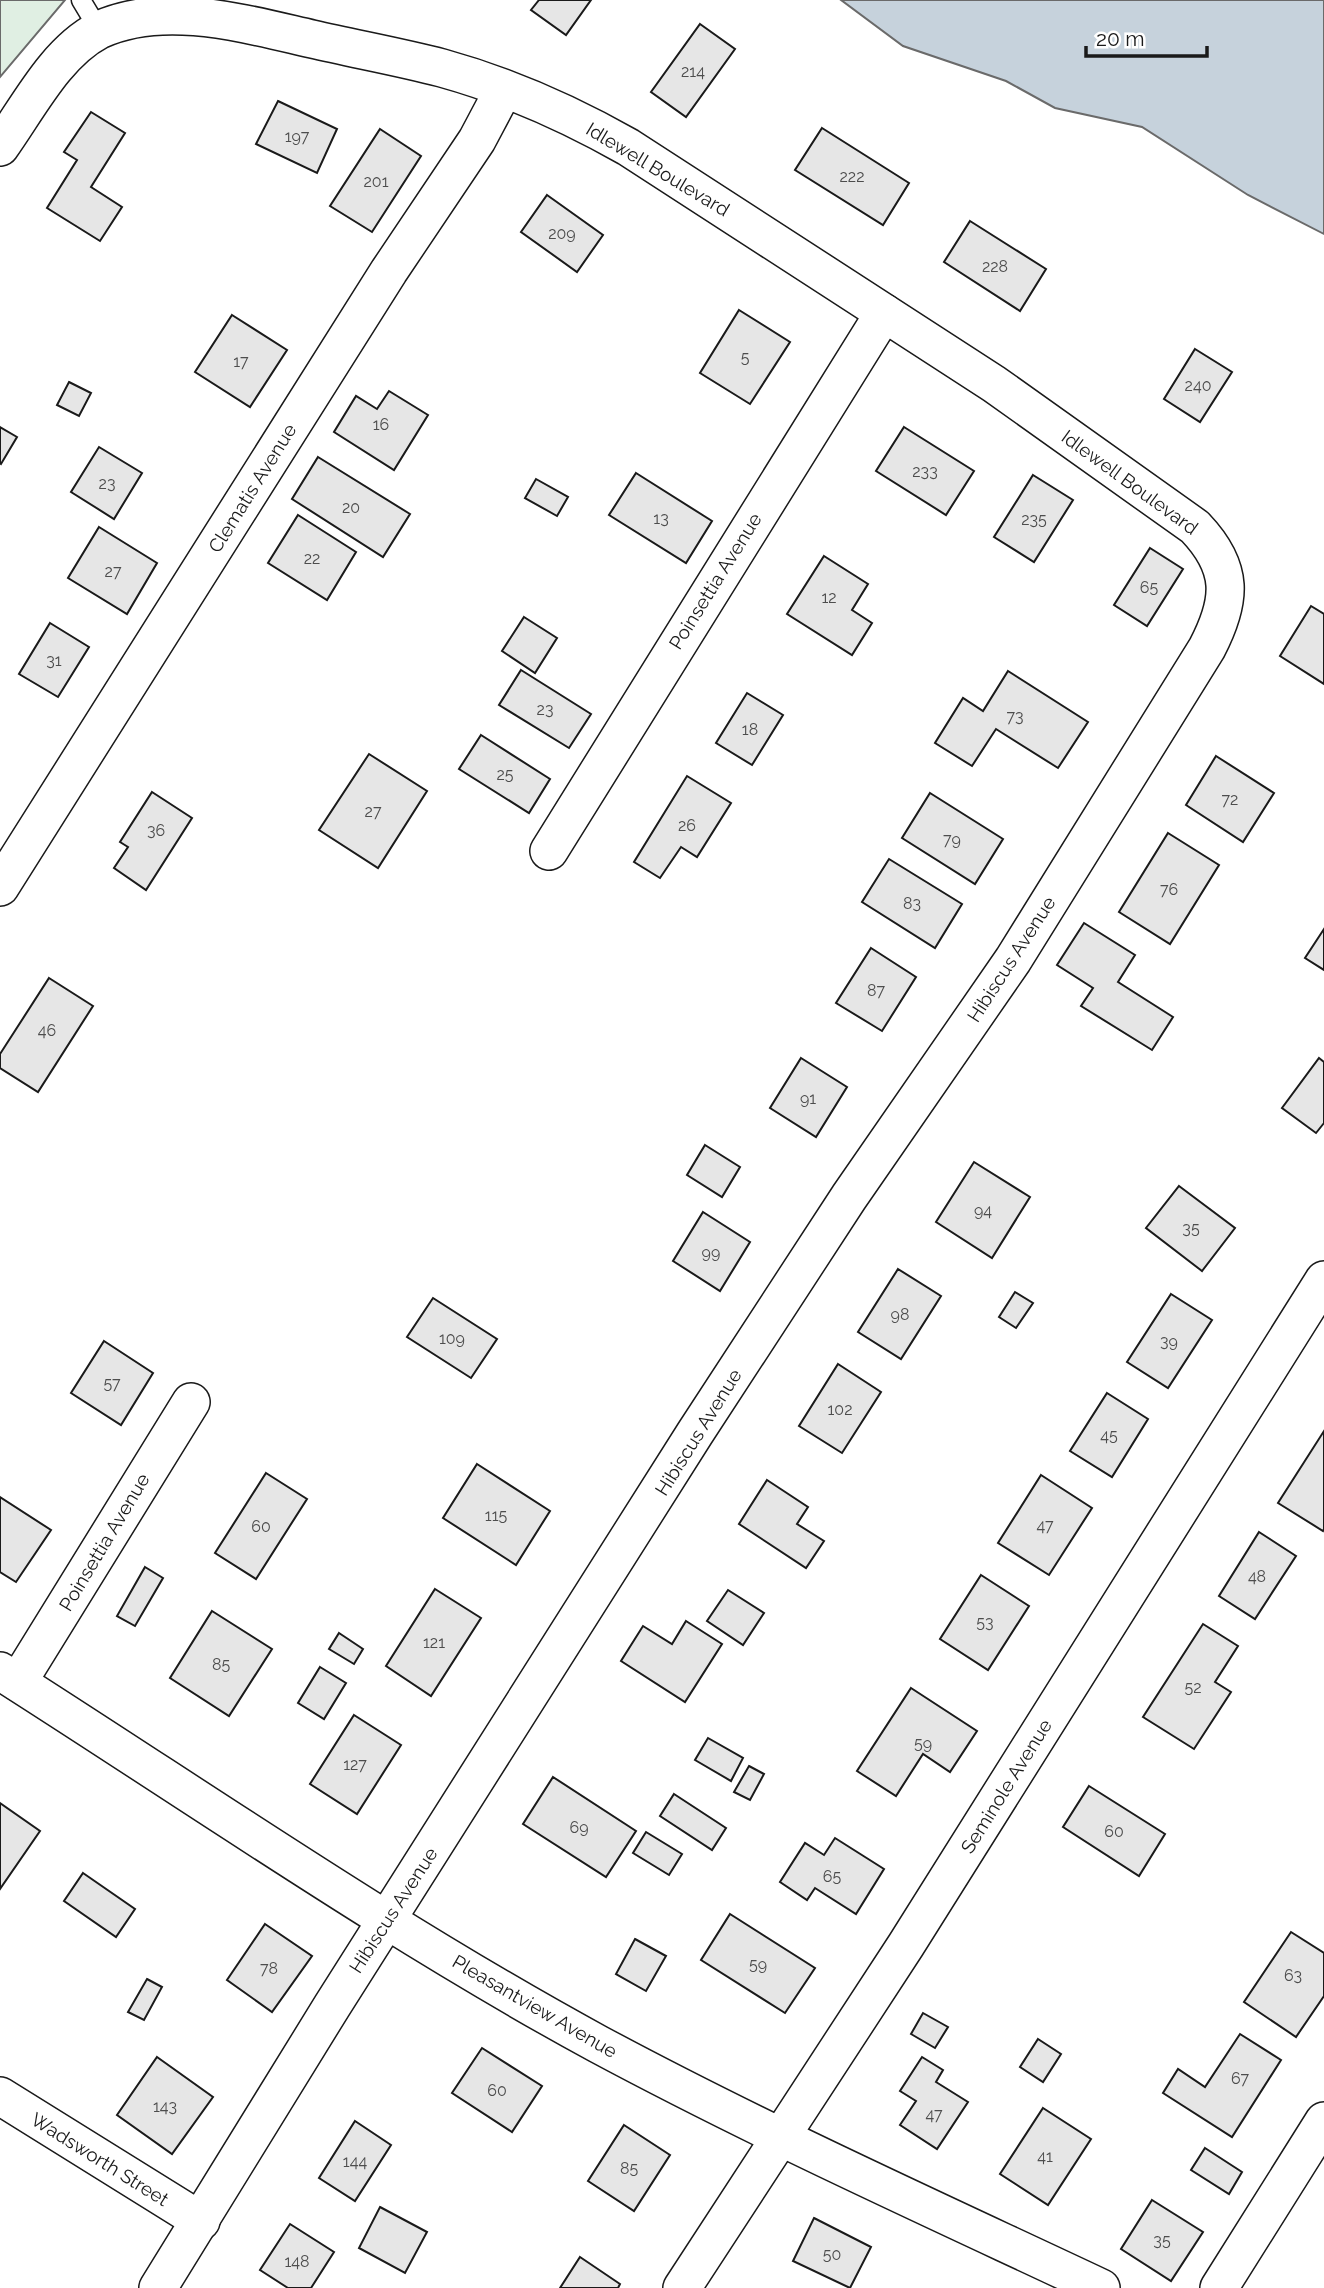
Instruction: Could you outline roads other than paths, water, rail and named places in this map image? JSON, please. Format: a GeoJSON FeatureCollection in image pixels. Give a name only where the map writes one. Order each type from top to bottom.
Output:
{"type":"FeatureCollection","features":[{"type":"Feature","properties":{"kind":"street","name":"Idlewell Boulevard"},"geometry":{"type":"LineString","coordinates":[[0,147],[56,69],[85,39],[90,15],[116,22],[153,14],[218,18],[441,68],[504,89],[569,116],[628,147],[995,384],[1195,527],[1219,558],[1225,575]]}},
{"type":"Feature","properties":{"kind":"street","name":"Clematis Avenue"},"geometry":{"type":"LineString","coordinates":[[0,887],[389,271],[477,140],[504,89]]}},
{"type":"Feature","properties":{"kind":"street","name":"Poinsettia Avenue"},"geometry":{"type":"LineString","coordinates":[[549,851],[884,313]]}},
{"type":"Feature","properties":{"kind":"street","name":"Hibiscus Avenue"},"geometry":{"type":"LineString","coordinates":[[158,2288],[387,1920],[826,1231],[1013,960],[1200,660],[1218,628],[1224,609],[1225,575]]}},
{"type":"Feature","properties":{"kind":"street","name":"Seminole Avenue"},"geometry":{"type":"LineString","coordinates":[[682,2288],[906,1945],[1324,1280]]}},
{"type":"Feature","properties":{"kind":"street","name":"Poinsettia Avenue"},"geometry":{"type":"LineString","coordinates":[[9,1677],[191,1402]]}},
{"type":"Feature","properties":{"kind":"street","name":"Pleasantview Avenue"},"geometry":{"type":"LineString","coordinates":[[9,1677],[387,1920],[600,2045],[1101,2288]]}},
{"type":"Feature","properties":{"kind":"street","name":"Wadsworth Street"},"geometry":{"type":"LineString","coordinates":[[0,2096],[201,2221]]}},
{"type":"Feature","properties":{"kind":"street"},"geometry":{"type":"LineString","coordinates":[[1219,2288],[1324,2121]]}}]}
